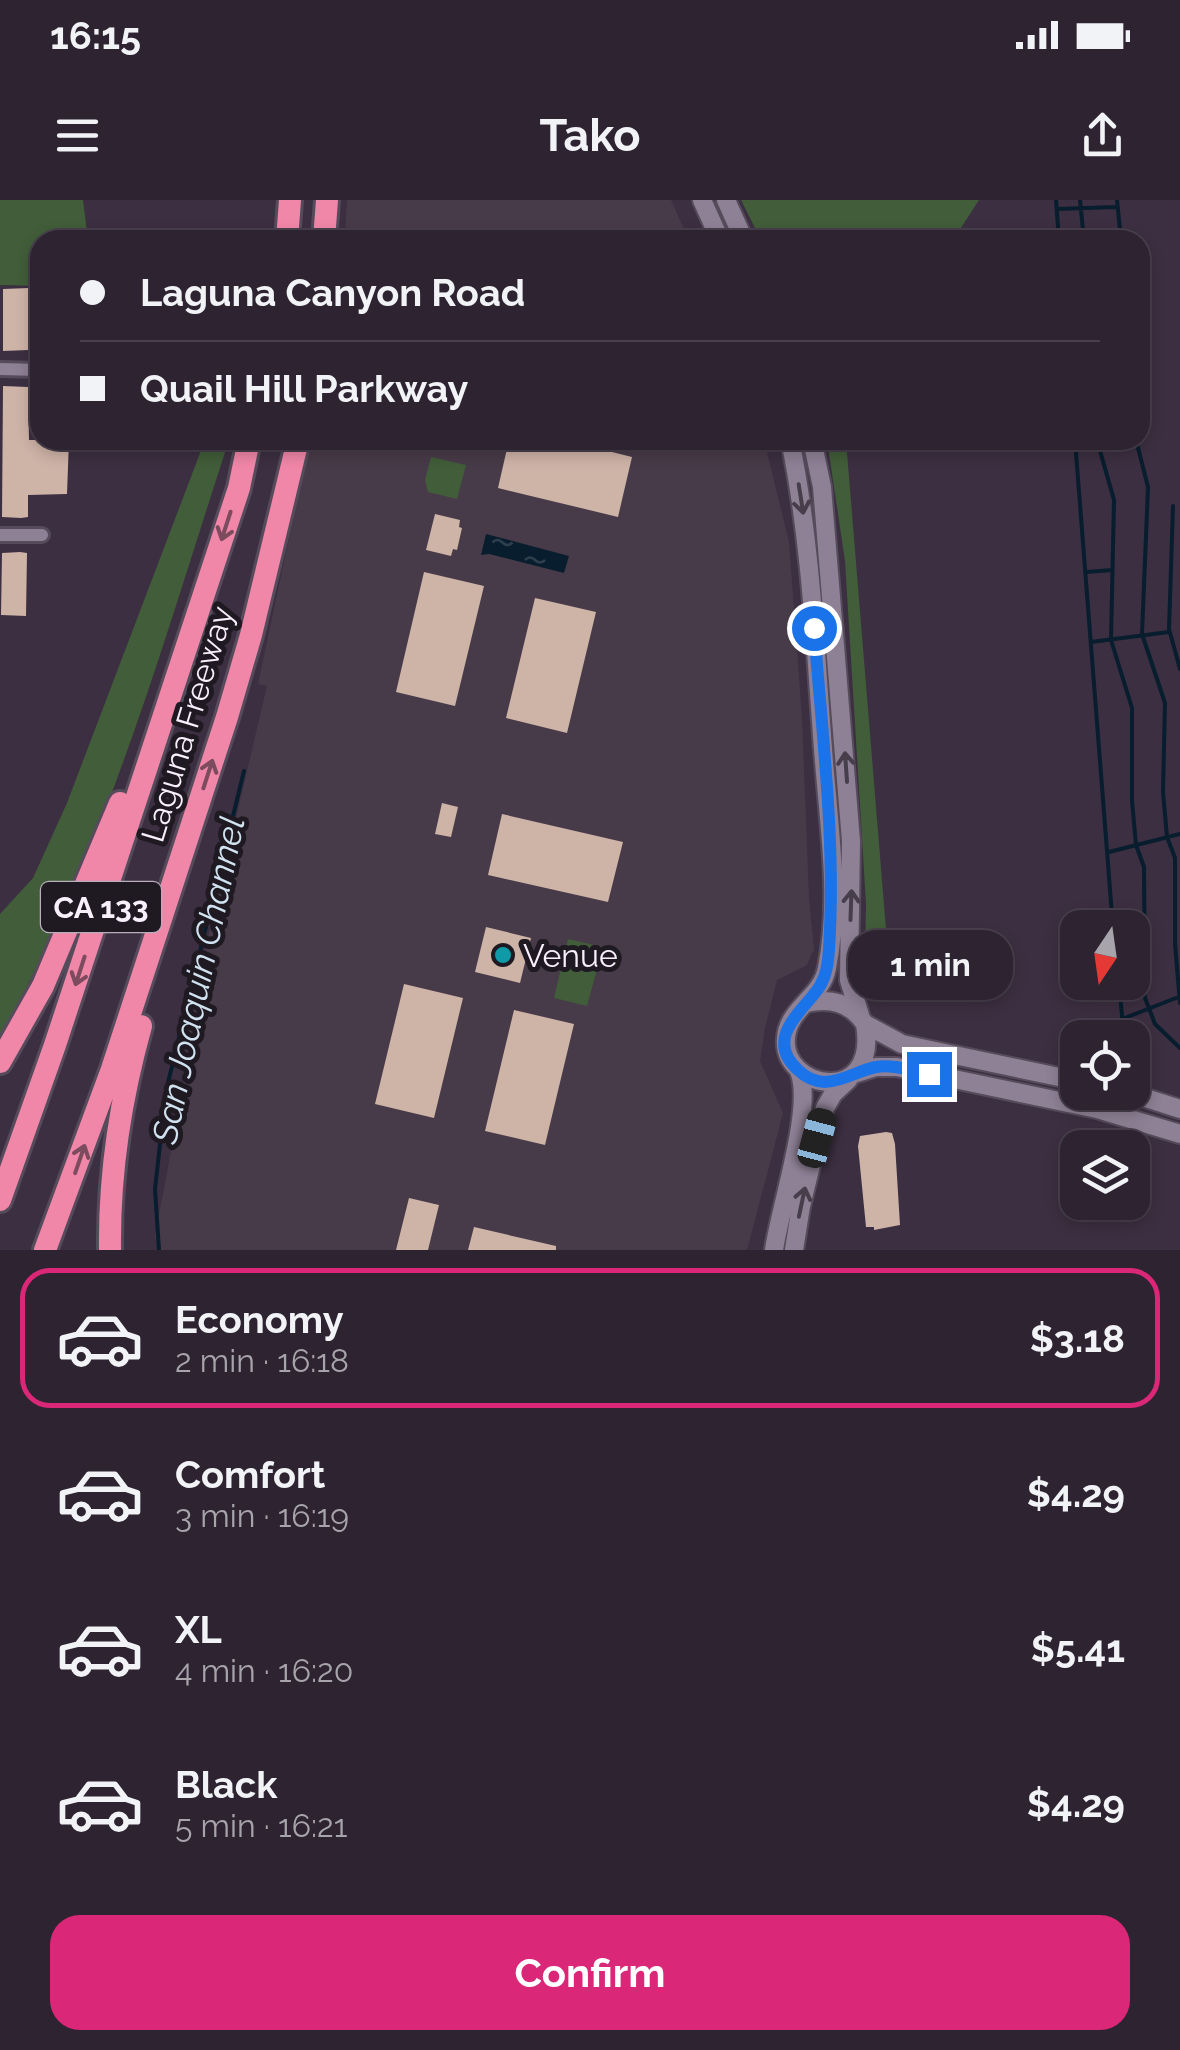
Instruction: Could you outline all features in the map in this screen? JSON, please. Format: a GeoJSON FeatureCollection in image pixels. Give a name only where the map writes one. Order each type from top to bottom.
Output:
{"type":"FeatureCollection","features":[{"type":"Feature","properties":{"kind":"highway"},"geometry":{"type":"LineString","coordinates":[[287,230],[290,200]]}},
{"type":"Feature","properties":{"kind":"highway"},"geometry":{"type":"LineString","coordinates":[[325,230],[327,200]]}},
{"type":"Feature","properties":{"kind":"highway","name":"Laguna Freeway"},"geometry":{"type":"LineString","coordinates":[[0,1200],[56,1045],[239,488],[247,450]]}},
{"type":"Feature","properties":{"kind":"highway","name":"Laguna Freeway"},"geometry":{"type":"LineString","coordinates":[[45,1250],[112,1069],[251,635],[296,450]]}},
{"type":"Feature","properties":{"kind":"highway"},"geometry":{"type":"LineString","coordinates":[[0,1062],[60,950],[133,770],[175,640],[197,612]]}},
{"type":"Feature","properties":{"kind":"highway"},"geometry":{"type":"LineString","coordinates":[[110,1250],[112,1160],[121,1102],[167,932],[178,866]]}},
{"type":"Feature","properties":{"kind":"main road"},"geometry":{"type":"LineString","coordinates":[[702,200],[716,230]]}},
{"type":"Feature","properties":{"kind":"main road"},"geometry":{"type":"LineString","coordinates":[[726,200],[740,230]]}},
{"type":"Feature","properties":{"kind":"main road"},"geometry":{"type":"LineString","coordinates":[[774,1250],[803,1109],[803,1083],[788,1055],[786,1040],[789,1024],[818,990],[827,968],[831,908],[809,558],[792,450]]}},
{"type":"Feature","properties":{"kind":"main road"},"geometry":{"type":"LineString","coordinates":[[794,1250],[825,1108],[833,1094],[853,1076],[868,1050],[848,970],[851,841],[822,487],[814,450]]}},
{"type":"Feature","properties":{"kind":"main road"},"geometry":{"type":"LineString","coordinates":[[809,558],[826,547]]}},
{"type":"Feature","properties":{"kind":"main road"},"geometry":{"type":"LineString","coordinates":[[806,1003],[846,1004],[862,1020],[902,1044],[1060,1077]]}},
{"type":"Feature","properties":{"kind":"main road"},"geometry":{"type":"LineString","coordinates":[[799,1072],[828,1082],[876,1067],[897,1067],[1097,1109],[1180,1134]]}},
{"type":"Feature","properties":{"kind":"main road"},"geometry":{"type":"LineString","coordinates":[[1150,1099],[1180,1109]]}},
{"type":"Feature","properties":{"kind":"street"},"geometry":{"type":"LineString","coordinates":[[0,369],[30,370]]}},
{"type":"Feature","properties":{"kind":"street"},"geometry":{"type":"LineString","coordinates":[[0,535],[42,535]]}},
{"type":"Feature","properties":{"kind":"shaded area"},"geometry":{"type":"Polygon","coordinates":[[[347,200],[671,200],[684,230],[346,230],[347,200]]]}},
{"type":"Feature","properties":{"kind":"shaded area"},"geometry":{"type":"Polygon","coordinates":[[[308,450],[766,450],[789,542],[814,949],[807,965],[777,980],[765,1028],[760,1061],[783,1113],[747,1250],[159,1250],[155,1236],[185,1078],[186,1032],[267,686],[258,684],[308,450]]]}},
{"type":"Feature","properties":{"kind":"green space"},"geometry":{"type":"Polygon","coordinates":[[[0,200],[83,200],[87,230],[30,230],[30,286],[0,285],[0,200]]]}},
{"type":"Feature","properties":{"kind":"green space"},"geometry":{"type":"Polygon","coordinates":[[[741,200],[979,200],[960,230],[756,230],[741,200]]]}},
{"type":"Feature","properties":{"kind":"green space"},"geometry":{"type":"Polygon","coordinates":[[[201,450],[226,450],[102,819],[38,966],[0,1036],[0,914],[33,878],[67,803],[201,450]]]}},
{"type":"Feature","properties":{"kind":"green space"},"geometry":{"type":"Polygon","coordinates":[[[828,450],[847,450],[890,978],[865,960],[866,904],[845,561],[828,450]]]}},
{"type":"Feature","properties":{"kind":"green space"},"geometry":{"type":"Polygon","coordinates":[[[431,457],[466,465],[457,499],[428,492],[425,480],[431,457]]]}},
{"type":"Feature","properties":{"kind":"green space"},"geometry":{"type":"Polygon","coordinates":[[[568,939],[603,947],[587,1006],[554,998],[568,939]]]}},
{"type":"Feature","properties":{"kind":"water"},"geometry":{"type":"Polygon","coordinates":[[[486,534],[569,556],[564,573],[481,555],[486,534]]]}},
{"type":"Feature","properties":{"kind":"building"},"geometry":{"type":"Polygon","coordinates":[[[29,288],[28,350],[3,351],[3,289],[29,288]]]}},
{"type":"Feature","properties":{"kind":"building"},"geometry":{"type":"Polygon","coordinates":[[[3,386],[28,387],[30,450],[69,450],[67,494],[28,495],[28,517],[2,517],[3,386]]]}},
{"type":"Feature","properties":{"kind":"building"},"geometry":{"type":"Polygon","coordinates":[[[507,450],[604,450],[632,457],[618,517],[498,488],[507,450]]]}},
{"type":"Feature","properties":{"kind":"building"},"geometry":{"type":"Polygon","coordinates":[[[435,514],[460,520],[457,550],[453,549],[451,556],[426,550],[435,514]]]}},
{"type":"Feature","properties":{"kind":"building"},"geometry":{"type":"Polygon","coordinates":[[[2,553],[27,553],[26,616],[1,615],[2,553]]]}},
{"type":"Feature","properties":{"kind":"building"},"geometry":{"type":"Polygon","coordinates":[[[424,572],[484,586],[455,706],[396,692],[424,572]]]}},
{"type":"Feature","properties":{"kind":"building"},"geometry":{"type":"Polygon","coordinates":[[[535,598],[596,612],[567,733],[506,718],[535,598]]]}},
{"type":"Feature","properties":{"kind":"building"},"geometry":{"type":"Polygon","coordinates":[[[442,803],[458,807],[451,837],[435,834],[442,803]]]}},
{"type":"Feature","properties":{"kind":"building"},"geometry":{"type":"Polygon","coordinates":[[[502,814],[623,842],[608,902],[488,875],[502,814]]]}},
{"type":"Feature","properties":{"kind":"building","name":"Venue"},"geometry":{"type":"Polygon","coordinates":[[[486,927],[531,938],[520,983],[475,972],[486,927]]]}},
{"type":"Feature","properties":{"kind":"building"},"geometry":{"type":"Polygon","coordinates":[[[404,984],[463,998],[434,1118],[375,1104],[404,984]]]}},
{"type":"Feature","properties":{"kind":"building"},"geometry":{"type":"Polygon","coordinates":[[[514,1010],[574,1024],[545,1145],[485,1131],[514,1010]]]}},
{"type":"Feature","properties":{"kind":"building"},"geometry":{"type":"Polygon","coordinates":[[[892,1133],[895,1144],[900,1225],[874,1230],[866,1227],[858,1146],[860,1136],[892,1133]]]}},
{"type":"Feature","properties":{"kind":"building"},"geometry":{"type":"Polygon","coordinates":[[[409,1198],[439,1205],[428,1250],[396,1250],[409,1198]]]}},
{"type":"Feature","properties":{"kind":"building"},"geometry":{"type":"Polygon","coordinates":[[[474,1227],[556,1246],[556,1250],[468,1250],[474,1227]]]}},
{"type":"Feature","properties":{"kind":"waterway"},"geometry":{"type":"LineString","coordinates":[[1056,200],[1058,230]]}},
{"type":"Feature","properties":{"kind":"waterway"},"geometry":{"type":"LineString","coordinates":[[1080,200],[1083,230]]}},
{"type":"Feature","properties":{"kind":"waterway"},"geometry":{"type":"LineString","coordinates":[[1117,200],[1120,230]]}},
{"type":"Feature","properties":{"kind":"waterway"},"geometry":{"type":"LineString","coordinates":[[1057,209],[1116,207]]}},
{"type":"Feature","properties":{"kind":"waterway"},"geometry":{"type":"LineString","coordinates":[[1076,450],[1112,910]]}},
{"type":"Feature","properties":{"kind":"waterway"},"geometry":{"type":"LineString","coordinates":[[1100,450],[1114,500],[1111,640],[1132,708],[1132,801],[1136,845],[1144,867],[1145,998],[1155,1024],[1180,1048]]}},
{"type":"Feature","properties":{"kind":"waterway"},"geometry":{"type":"LineString","coordinates":[[1139,450],[1148,487],[1142,634],[1165,703],[1163,792],[1167,837],[1175,858],[1180,1003]]}},
{"type":"Feature","properties":{"kind":"waterway"},"geometry":{"type":"LineString","coordinates":[[1173,506],[1169,629],[1180,669]]}},
{"type":"Feature","properties":{"kind":"waterway"},"geometry":{"type":"LineString","coordinates":[[1087,572],[1112,570]]}},
{"type":"Feature","properties":{"kind":"waterway"},"geometry":{"type":"LineString","coordinates":[[1091,642],[1169,632]]}},
{"type":"Feature","properties":{"kind":"waterway","name":"San Joaquin Channel"},"geometry":{"type":"LineString","coordinates":[[159,1250],[155,1189],[166,1091],[244,771]]}},
{"type":"Feature","properties":{"kind":"waterway"},"geometry":{"type":"LineString","coordinates":[[1109,852],[1180,834]]}},
{"type":"Feature","properties":{"kind":"waterway"},"geometry":{"type":"LineString","coordinates":[[1122,1019],[1176,998]]}},
{"type":"Feature","properties":{"kind":"waterway"},"geometry":{"type":"LineString","coordinates":[[1121,1000],[1122,1020]]}},
{"type":"Feature","properties":{"kind":"place","name":"Venue"},"geometry":{"type":"Point","coordinates":[503,955]}},
{"type":"Feature","properties":{"kind":"route"},"geometry":{"type":"LineString","coordinates":[[814,628],[831,865],[830,938],[827,968],[818,990],[789,1024],[788,1055],[799,1072],[828,1082],[848,1079],[876,1067],[929,1074]]}}]}
